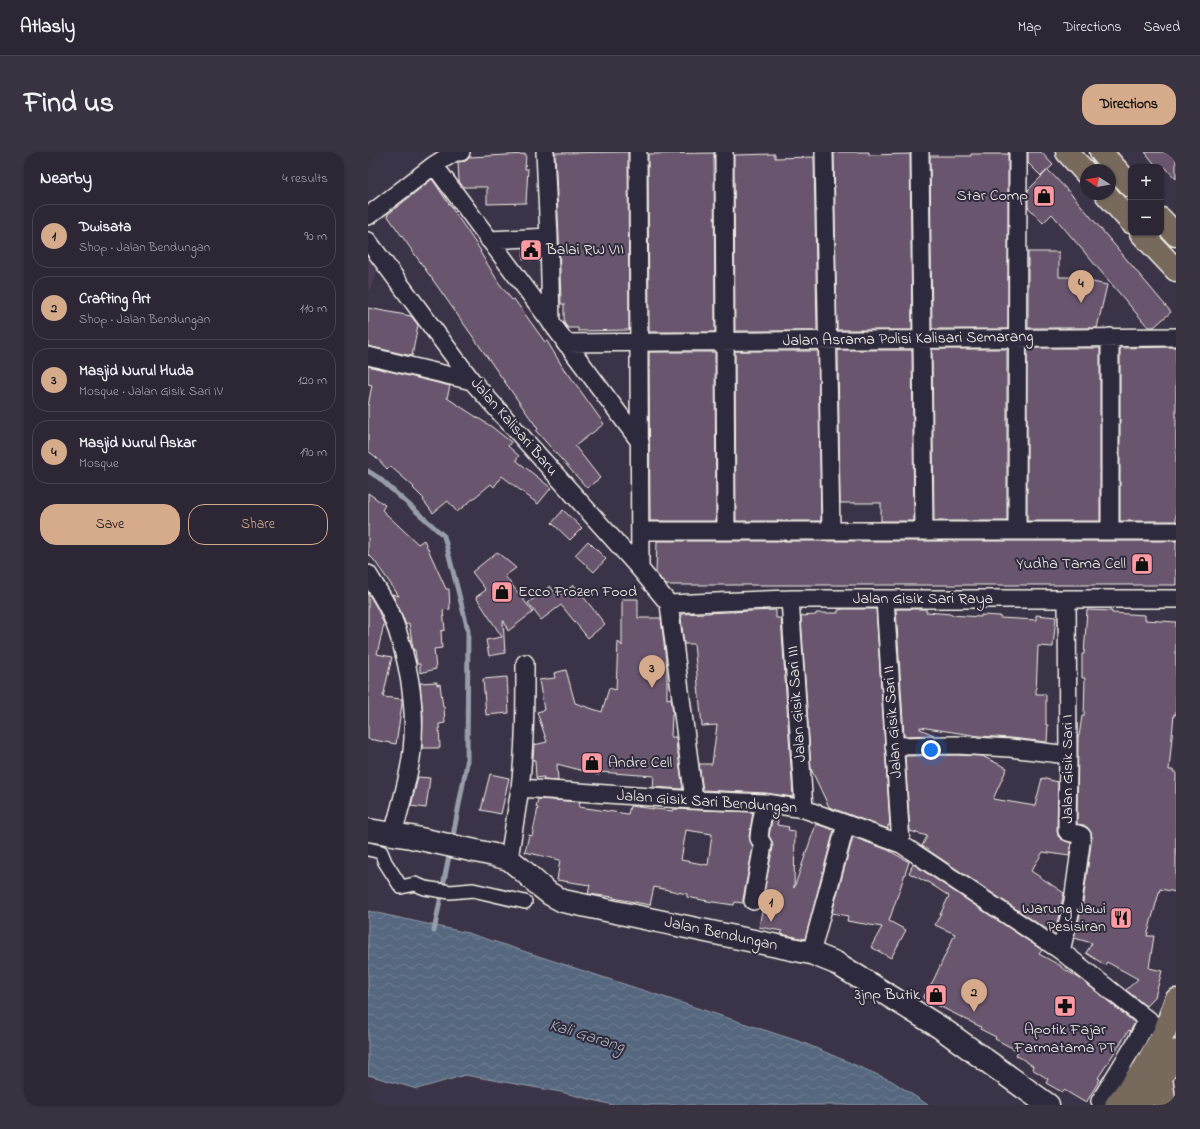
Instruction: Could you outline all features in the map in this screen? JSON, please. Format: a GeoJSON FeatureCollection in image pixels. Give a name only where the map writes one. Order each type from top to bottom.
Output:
{"type":"FeatureCollection","features":[{"type":"Feature","properties":{"kind":"highway"},"geometry":{"type":"LineString","coordinates":[[1067,152],[1080,166]]}},
{"type":"Feature","properties":{"kind":"highway"},"geometry":{"type":"LineString","coordinates":[[1101,152],[1128,183]]}},
{"type":"Feature","properties":{"kind":"highway"},"geometry":{"type":"LineString","coordinates":[[1111,200],[1128,219]]}},
{"type":"Feature","properties":{"kind":"highway"},"geometry":{"type":"LineString","coordinates":[[1164,222],[1176,236]]}},
{"type":"Feature","properties":{"kind":"highway"},"geometry":{"type":"LineString","coordinates":[[1144,236],[1176,270]]}},
{"type":"Feature","properties":{"kind":"highway"},"geometry":{"type":"LineString","coordinates":[[1108,1103],[1144,1068],[1156,1025],[1176,1000]]}},
{"type":"Feature","properties":{"kind":"highway"},"geometry":{"type":"LineString","coordinates":[[1139,1105],[1161,1078],[1176,1051]]}},
{"type":"Feature","properties":{"kind":"highway"},"geometry":{"type":"LineString","coordinates":[[1161,1078],[1165,1105]]}},
{"type":"Feature","properties":{"kind":"street"},"geometry":{"type":"LineString","coordinates":[[368,216],[434,165],[455,152],[461,152]]}},
{"type":"Feature","properties":{"kind":"street"},"geometry":{"type":"LineString","coordinates":[[545,152],[551,323]]}},
{"type":"Feature","properties":{"kind":"street"},"geometry":{"type":"LineString","coordinates":[[638,152],[640,569]]}},
{"type":"Feature","properties":{"kind":"street"},"geometry":{"type":"LineString","coordinates":[[724,152],[726,531]]}},
{"type":"Feature","properties":{"kind":"street"},"geometry":{"type":"LineString","coordinates":[[824,152],[831,531]]}},
{"type":"Feature","properties":{"kind":"street"},"geometry":{"type":"LineString","coordinates":[[920,152],[924,531]]}},
{"type":"Feature","properties":{"kind":"street"},"geometry":{"type":"LineString","coordinates":[[1016,531],[1018,152]]}},
{"type":"Feature","properties":{"kind":"street"},"geometry":{"type":"LineString","coordinates":[[434,165],[640,442]]}},
{"type":"Feature","properties":{"kind":"street"},"geometry":{"type":"LineString","coordinates":[[489,240],[549,237]]}},
{"type":"Feature","properties":{"kind":"street","name":"Jalan Kalisari Baru"},"geometry":{"type":"LineString","coordinates":[[368,241],[472,381],[640,569],[669,604]]}},
{"type":"Feature","properties":{"kind":"street"},"geometry":{"type":"LineString","coordinates":[[1110,337],[1110,531]]}},
{"type":"Feature","properties":{"kind":"street","name":"Jalan Asrama Polisi Kalisari Semarang"},"geometry":{"type":"LineString","coordinates":[[565,343],[1176,337]]}},
{"type":"Feature","properties":{"kind":"street"},"geometry":{"type":"LineString","coordinates":[[368,356],[472,381]]}},
{"type":"Feature","properties":{"kind":"street"},"geometry":{"type":"LineString","coordinates":[[640,531],[1176,531]]}},
{"type":"Feature","properties":{"kind":"street"},"geometry":{"type":"LineString","coordinates":[[368,574],[390,613],[400,639],[407,664],[413,705],[414,730],[402,836]]}},
{"type":"Feature","properties":{"kind":"street","name":"Jalan Gisik Sari Raya"},"geometry":{"type":"LineString","coordinates":[[669,604],[790,599],[1176,599]]}},
{"type":"Feature","properties":{"kind":"street","name":"Jalan Gisik Sari III"},"geometry":{"type":"LineString","coordinates":[[790,599],[804,809]]}},
{"type":"Feature","properties":{"kind":"street","name":"Jalan Gisik Sari II"},"geometry":{"type":"LineString","coordinates":[[885,599],[901,844]]}},
{"type":"Feature","properties":{"kind":"street","name":"Jalan Gisik Sari I"},"geometry":{"type":"LineString","coordinates":[[1061,951],[1073,901],[1082,836],[1080,834],[1069,833],[1067,831],[1067,599]]}},
{"type":"Feature","properties":{"kind":"street"},"geometry":{"type":"LineString","coordinates":[[669,604],[694,800]]}},
{"type":"Feature","properties":{"kind":"street"},"geometry":{"type":"LineString","coordinates":[[502,857],[520,788],[524,760],[525,663]]}},
{"type":"Feature","properties":{"kind":"street"},"geometry":{"type":"LineString","coordinates":[[894,746],[956,745],[1010,748],[1068,755]]}},
{"type":"Feature","properties":{"kind":"street","name":"Jalan Gisik Sari Bendungan"},"geometry":{"type":"LineString","coordinates":[[520,788],[694,800],[765,803],[804,809],[901,844],[1061,951],[1156,1025]]}},
{"type":"Feature","properties":{"kind":"street"},"geometry":{"type":"LineString","coordinates":[[753,901],[763,845],[759,838],[765,803]]}},
{"type":"Feature","properties":{"kind":"street"},"geometry":{"type":"LineString","coordinates":[[811,953],[846,824]]}},
{"type":"Feature","properties":{"kind":"street","name":"Jalan Bendungan"},"geometry":{"type":"LineString","coordinates":[[368,830],[502,857],[520,868],[550,894],[562,901],[811,953],[836,963],[941,1028],[1048,1105]]}},
{"type":"Feature","properties":{"kind":"street"},"geometry":{"type":"LineString","coordinates":[[368,849],[381,852],[385,862],[402,887],[415,884],[443,891],[473,890],[525,902]]}},
{"type":"Feature","properties":{"kind":"shaded area"},"geometry":{"type":"Polygon","coordinates":[[[368,243],[382,259],[368,294],[368,243]]]}},
{"type":"Feature","properties":{"kind":"water","name":"Kali Garang"},"geometry":{"type":"Polygon","coordinates":[[[368,911],[468,933],[804,1043],[892,1081],[928,1105],[613,1105],[561,1092],[465,1075],[417,1089],[368,1075],[368,911]]]}},
{"type":"Feature","properties":{"kind":"building"},"geometry":{"type":"Polygon","coordinates":[[[628,152],[629,330],[578,331],[578,328],[568,328],[564,323],[564,304],[561,304],[555,153],[628,152]]]}},
{"type":"Feature","properties":{"kind":"building"},"geometry":{"type":"Polygon","coordinates":[[[834,152],[869,152],[869,155],[910,154],[912,330],[837,330],[834,152]]]}},
{"type":"Feature","properties":{"kind":"building"},"geometry":{"type":"Polygon","coordinates":[[[1028,152],[1041,152],[1053,165],[1041,176],[1028,163],[1028,152]]]}},
{"type":"Feature","properties":{"kind":"building"},"geometry":{"type":"Polygon","coordinates":[[[1145,152],[1176,152],[1176,179],[1165,167],[1164,168],[1164,164],[1155,164],[1145,152]]]}},
{"type":"Feature","properties":{"kind":"building"},"geometry":{"type":"Polygon","coordinates":[[[714,153],[715,332],[649,332],[648,154],[714,153]]]}},
{"type":"Feature","properties":{"kind":"building"},"geometry":{"type":"Polygon","coordinates":[[[526,154],[525,169],[528,169],[526,203],[487,204],[487,187],[463,187],[459,181],[458,162],[466,161],[470,157],[526,154]]]}},
{"type":"Feature","properties":{"kind":"building"},"geometry":{"type":"Polygon","coordinates":[[[775,154],[775,158],[814,157],[817,331],[735,331],[734,155],[775,154]]]}},
{"type":"Feature","properties":{"kind":"building"},"geometry":{"type":"Polygon","coordinates":[[[971,154],[1008,154],[1008,329],[932,329],[930,156],[971,156],[971,154]]]}},
{"type":"Feature","properties":{"kind":"building"},"geometry":{"type":"Polygon","coordinates":[[[1048,170],[1074,197],[1171,312],[1154,327],[1148,327],[1052,214],[1043,223],[1028,207],[1028,190],[1048,170]]]}},
{"type":"Feature","properties":{"kind":"building"},"geometry":{"type":"Polygon","coordinates":[[[432,179],[481,251],[480,252],[499,283],[512,300],[514,299],[545,342],[547,341],[565,371],[565,369],[604,424],[575,446],[600,478],[587,488],[536,431],[538,429],[387,215],[432,179]]]}},
{"type":"Feature","properties":{"kind":"building"},"geometry":{"type":"Polygon","coordinates":[[[524,248],[539,248],[540,261],[523,259],[524,248]]]}},
{"type":"Feature","properties":{"kind":"building"},"geometry":{"type":"Polygon","coordinates":[[[1028,252],[1059,252],[1059,277],[1069,277],[1107,285],[1097,328],[1028,328],[1028,252]]]}},
{"type":"Feature","properties":{"kind":"building"},"geometry":{"type":"Polygon","coordinates":[[[368,308],[411,316],[418,325],[412,356],[368,346],[368,308]]]}},
{"type":"Feature","properties":{"kind":"building"},"geometry":{"type":"Polygon","coordinates":[[[1176,347],[1176,521],[1120,521],[1120,348],[1176,347]]]}},
{"type":"Feature","properties":{"kind":"building"},"geometry":{"type":"Polygon","coordinates":[[[1027,348],[1100,348],[1100,521],[1027,521],[1027,348]]]}},
{"type":"Feature","properties":{"kind":"building"},"geometry":{"type":"Polygon","coordinates":[[[932,349],[1007,349],[1007,521],[934,521],[932,349]]]}},
{"type":"Feature","properties":{"kind":"building"},"geometry":{"type":"Polygon","coordinates":[[[838,350],[912,350],[914,521],[881,521],[881,503],[840,503],[838,350]]]}},
{"type":"Feature","properties":{"kind":"building"},"geometry":{"type":"Polygon","coordinates":[[[735,351],[818,351],[821,521],[736,521],[735,351]]]}},
{"type":"Feature","properties":{"kind":"building"},"geometry":{"type":"Polygon","coordinates":[[[649,352],[715,352],[716,521],[650,521],[649,352]]]}},
{"type":"Feature","properties":{"kind":"building"},"geometry":{"type":"Polygon","coordinates":[[[368,366],[450,386],[447,398],[492,427],[511,442],[508,446],[519,456],[516,460],[551,488],[538,504],[502,476],[494,487],[491,484],[457,512],[448,501],[433,513],[423,500],[424,499],[413,488],[414,487],[390,466],[387,469],[368,451],[368,406],[372,385],[368,384],[368,366]]]}},
{"type":"Feature","properties":{"kind":"building"},"geometry":{"type":"Polygon","coordinates":[[[368,493],[385,505],[382,510],[418,544],[424,540],[446,589],[449,589],[450,609],[443,610],[445,630],[441,631],[442,648],[434,649],[436,669],[420,673],[420,664],[417,664],[409,623],[406,625],[392,594],[399,596],[374,560],[368,554],[368,493]]]}},
{"type":"Feature","properties":{"kind":"building"},"geometry":{"type":"Polygon","coordinates":[[[563,510],[582,528],[570,540],[552,523],[563,510]]]}},
{"type":"Feature","properties":{"kind":"building"},"geometry":{"type":"Polygon","coordinates":[[[588,541],[606,559],[594,572],[575,555],[588,541]]]}},
{"type":"Feature","properties":{"kind":"building"},"geometry":{"type":"Polygon","coordinates":[[[657,541],[1176,541],[1176,585],[666,585],[656,573],[657,541]]]}},
{"type":"Feature","properties":{"kind":"building"},"geometry":{"type":"Polygon","coordinates":[[[497,552],[516,568],[505,576],[533,612],[508,631],[503,621],[505,653],[489,656],[486,640],[502,637],[476,597],[486,590],[472,572],[497,552]]]}},
{"type":"Feature","properties":{"kind":"building"},"geometry":{"type":"Polygon","coordinates":[[[574,585],[605,624],[588,638],[561,605],[541,620],[528,603],[550,586],[558,596],[574,585]]]}},
{"type":"Feature","properties":{"kind":"building"},"geometry":{"type":"Polygon","coordinates":[[[368,593],[384,624],[377,654],[392,657],[383,697],[402,699],[396,744],[368,739],[368,593]]]}},
{"type":"Feature","properties":{"kind":"building"},"geometry":{"type":"Polygon","coordinates":[[[622,599],[638,599],[638,618],[661,618],[667,669],[667,699],[671,698],[673,714],[671,737],[676,737],[683,789],[653,787],[654,776],[599,772],[599,775],[557,764],[558,781],[543,780],[544,777],[536,778],[535,760],[533,760],[534,745],[547,742],[537,712],[544,710],[539,680],[555,678],[554,673],[566,670],[575,703],[602,712],[609,688],[616,690],[618,641],[622,646],[622,599]]]}},
{"type":"Feature","properties":{"kind":"building"},"geometry":{"type":"Polygon","coordinates":[[[876,609],[890,826],[888,825],[888,829],[829,807],[811,769],[801,616],[816,615],[816,613],[838,613],[838,610],[876,609]]]}},
{"type":"Feature","properties":{"kind":"building"},"geometry":{"type":"Polygon","coordinates":[[[896,609],[926,609],[926,612],[951,615],[981,617],[981,615],[1000,616],[1000,618],[1036,620],[1036,615],[1056,617],[1053,647],[1038,646],[1036,694],[1046,694],[1046,725],[1048,725],[1047,742],[979,736],[920,727],[920,729],[934,735],[904,736],[896,609]]]}},
{"type":"Feature","properties":{"kind":"building"},"geometry":{"type":"Polygon","coordinates":[[[776,610],[776,618],[781,618],[793,797],[766,793],[703,790],[699,764],[712,764],[717,725],[702,726],[694,644],[684,644],[681,614],[776,610]]]}},
{"type":"Feature","properties":{"kind":"building"},"geometry":{"type":"Polygon","coordinates":[[[1087,610],[1145,615],[1145,620],[1176,622],[1176,715],[1174,714],[1169,770],[1176,772],[1176,892],[1160,889],[1147,936],[1154,936],[1149,968],[1162,971],[1155,997],[1146,1006],[1126,990],[1138,979],[1107,962],[1105,965],[1086,953],[1092,943],[1074,938],[1083,902],[1092,837],[1088,828],[1084,825],[1077,824],[1078,736],[1082,716],[1084,716],[1085,678],[1082,678],[1082,654],[1084,654],[1087,610]]]}},
{"type":"Feature","properties":{"kind":"building"},"geometry":{"type":"Polygon","coordinates":[[[507,677],[509,713],[486,715],[483,679],[507,677]]]}},
{"type":"Feature","properties":{"kind":"building"},"geometry":{"type":"Polygon","coordinates":[[[437,682],[437,685],[440,684],[445,723],[439,724],[440,748],[422,748],[423,716],[420,683],[437,682]]]}},
{"type":"Feature","properties":{"kind":"building"},"geometry":{"type":"Polygon","coordinates":[[[905,756],[982,756],[1007,768],[993,799],[1035,806],[1042,778],[1058,782],[1057,831],[1058,836],[1061,839],[1071,843],[1069,856],[1043,852],[1031,871],[1064,893],[1055,932],[1053,931],[1052,933],[922,846],[927,836],[910,831],[905,756]]]}},
{"type":"Feature","properties":{"kind":"building"},"geometry":{"type":"Polygon","coordinates":[[[490,774],[509,778],[501,814],[481,810],[490,774]]]}},
{"type":"Feature","properties":{"kind":"building"},"geometry":{"type":"Polygon","coordinates":[[[418,777],[430,778],[426,808],[411,806],[418,777]]]}},
{"type":"Feature","properties":{"kind":"building"},"geometry":{"type":"Polygon","coordinates":[[[538,799],[580,802],[579,807],[628,814],[630,806],[673,811],[674,809],[753,812],[749,837],[753,847],[743,903],[735,902],[734,905],[713,902],[687,897],[687,894],[654,887],[650,905],[613,898],[614,897],[588,894],[590,885],[557,880],[560,860],[525,852],[529,835],[532,836],[538,808],[536,807],[538,799]],[[686,830],[681,860],[708,865],[712,834],[686,830]]]}},
{"type":"Feature","properties":{"kind":"building"},"geometry":{"type":"Polygon","coordinates":[[[773,814],[779,815],[777,825],[789,827],[788,830],[795,831],[794,888],[816,824],[834,830],[805,939],[781,934],[782,931],[759,927],[763,906],[761,906],[773,847],[769,836],[773,814]]]}},
{"type":"Feature","properties":{"kind":"building"},"geometry":{"type":"Polygon","coordinates":[[[853,837],[888,850],[909,862],[889,921],[906,930],[891,958],[871,947],[882,927],[847,921],[848,916],[832,913],[853,837]]]}},
{"type":"Feature","properties":{"kind":"building"},"geometry":{"type":"Polygon","coordinates":[[[913,864],[1042,950],[1039,954],[1082,980],[1135,1023],[1098,1078],[1100,1079],[1086,1103],[1064,1090],[1062,1092],[1046,1083],[1048,1079],[1032,1069],[1033,1066],[1016,1055],[1018,1051],[995,1039],[996,1037],[980,1029],[981,1027],[923,998],[934,979],[955,934],[935,925],[949,896],[926,881],[909,873],[913,864]]]}},
{"type":"Feature","properties":{"kind":"waterway"},"geometry":{"type":"LineString","coordinates":[[368,471],[379,478],[444,536],[468,630],[467,763],[452,841]]}},
{"type":"Feature","properties":{"kind":"waterway"},"geometry":{"type":"LineString","coordinates":[[434,931],[450,851]]}},
{"type":"Feature","properties":{"kind":"place","name":"Star Comp"},"geometry":{"type":"Point","coordinates":[1044,196]}},
{"type":"Feature","properties":{"kind":"place","name":"Balai RW VII"},"geometry":{"type":"Point","coordinates":[531,250]}},
{"type":"Feature","properties":{"kind":"place","name":"Masjid Nurul Askar"},"geometry":{"type":"Point","coordinates":[1081,303]}},
{"type":"Feature","properties":{"kind":"place","name":"Yudha Tama Cell"},"geometry":{"type":"Point","coordinates":[1142,564]}},
{"type":"Feature","properties":{"kind":"place","name":"Ecco Frozen Food"},"geometry":{"type":"Point","coordinates":[502,592]}},
{"type":"Feature","properties":{"kind":"place","name":"Masjid Nurul Huda"},"geometry":{"type":"Point","coordinates":[652,688]}},
{"type":"Feature","properties":{"kind":"place","name":"Andre Cell"},"geometry":{"type":"Point","coordinates":[592,763]}},
{"type":"Feature","properties":{"kind":"place","name":"Warung Jawi Pesisiran"},"geometry":{"type":"Point","coordinates":[1121,918]}},
{"type":"Feature","properties":{"kind":"place","name":"Dwisata"},"geometry":{"type":"Point","coordinates":[771,922]}},
{"type":"Feature","properties":{"kind":"place","name":"3jnp Butik"},"geometry":{"type":"Point","coordinates":[936,995]}},
{"type":"Feature","properties":{"kind":"place","name":"Apotik Fajar Farmatama PT"},"geometry":{"type":"Point","coordinates":[1065,1006]}},
{"type":"Feature","properties":{"kind":"place","name":"Crafting Art"},"geometry":{"type":"Point","coordinates":[974,1012]}}]}
